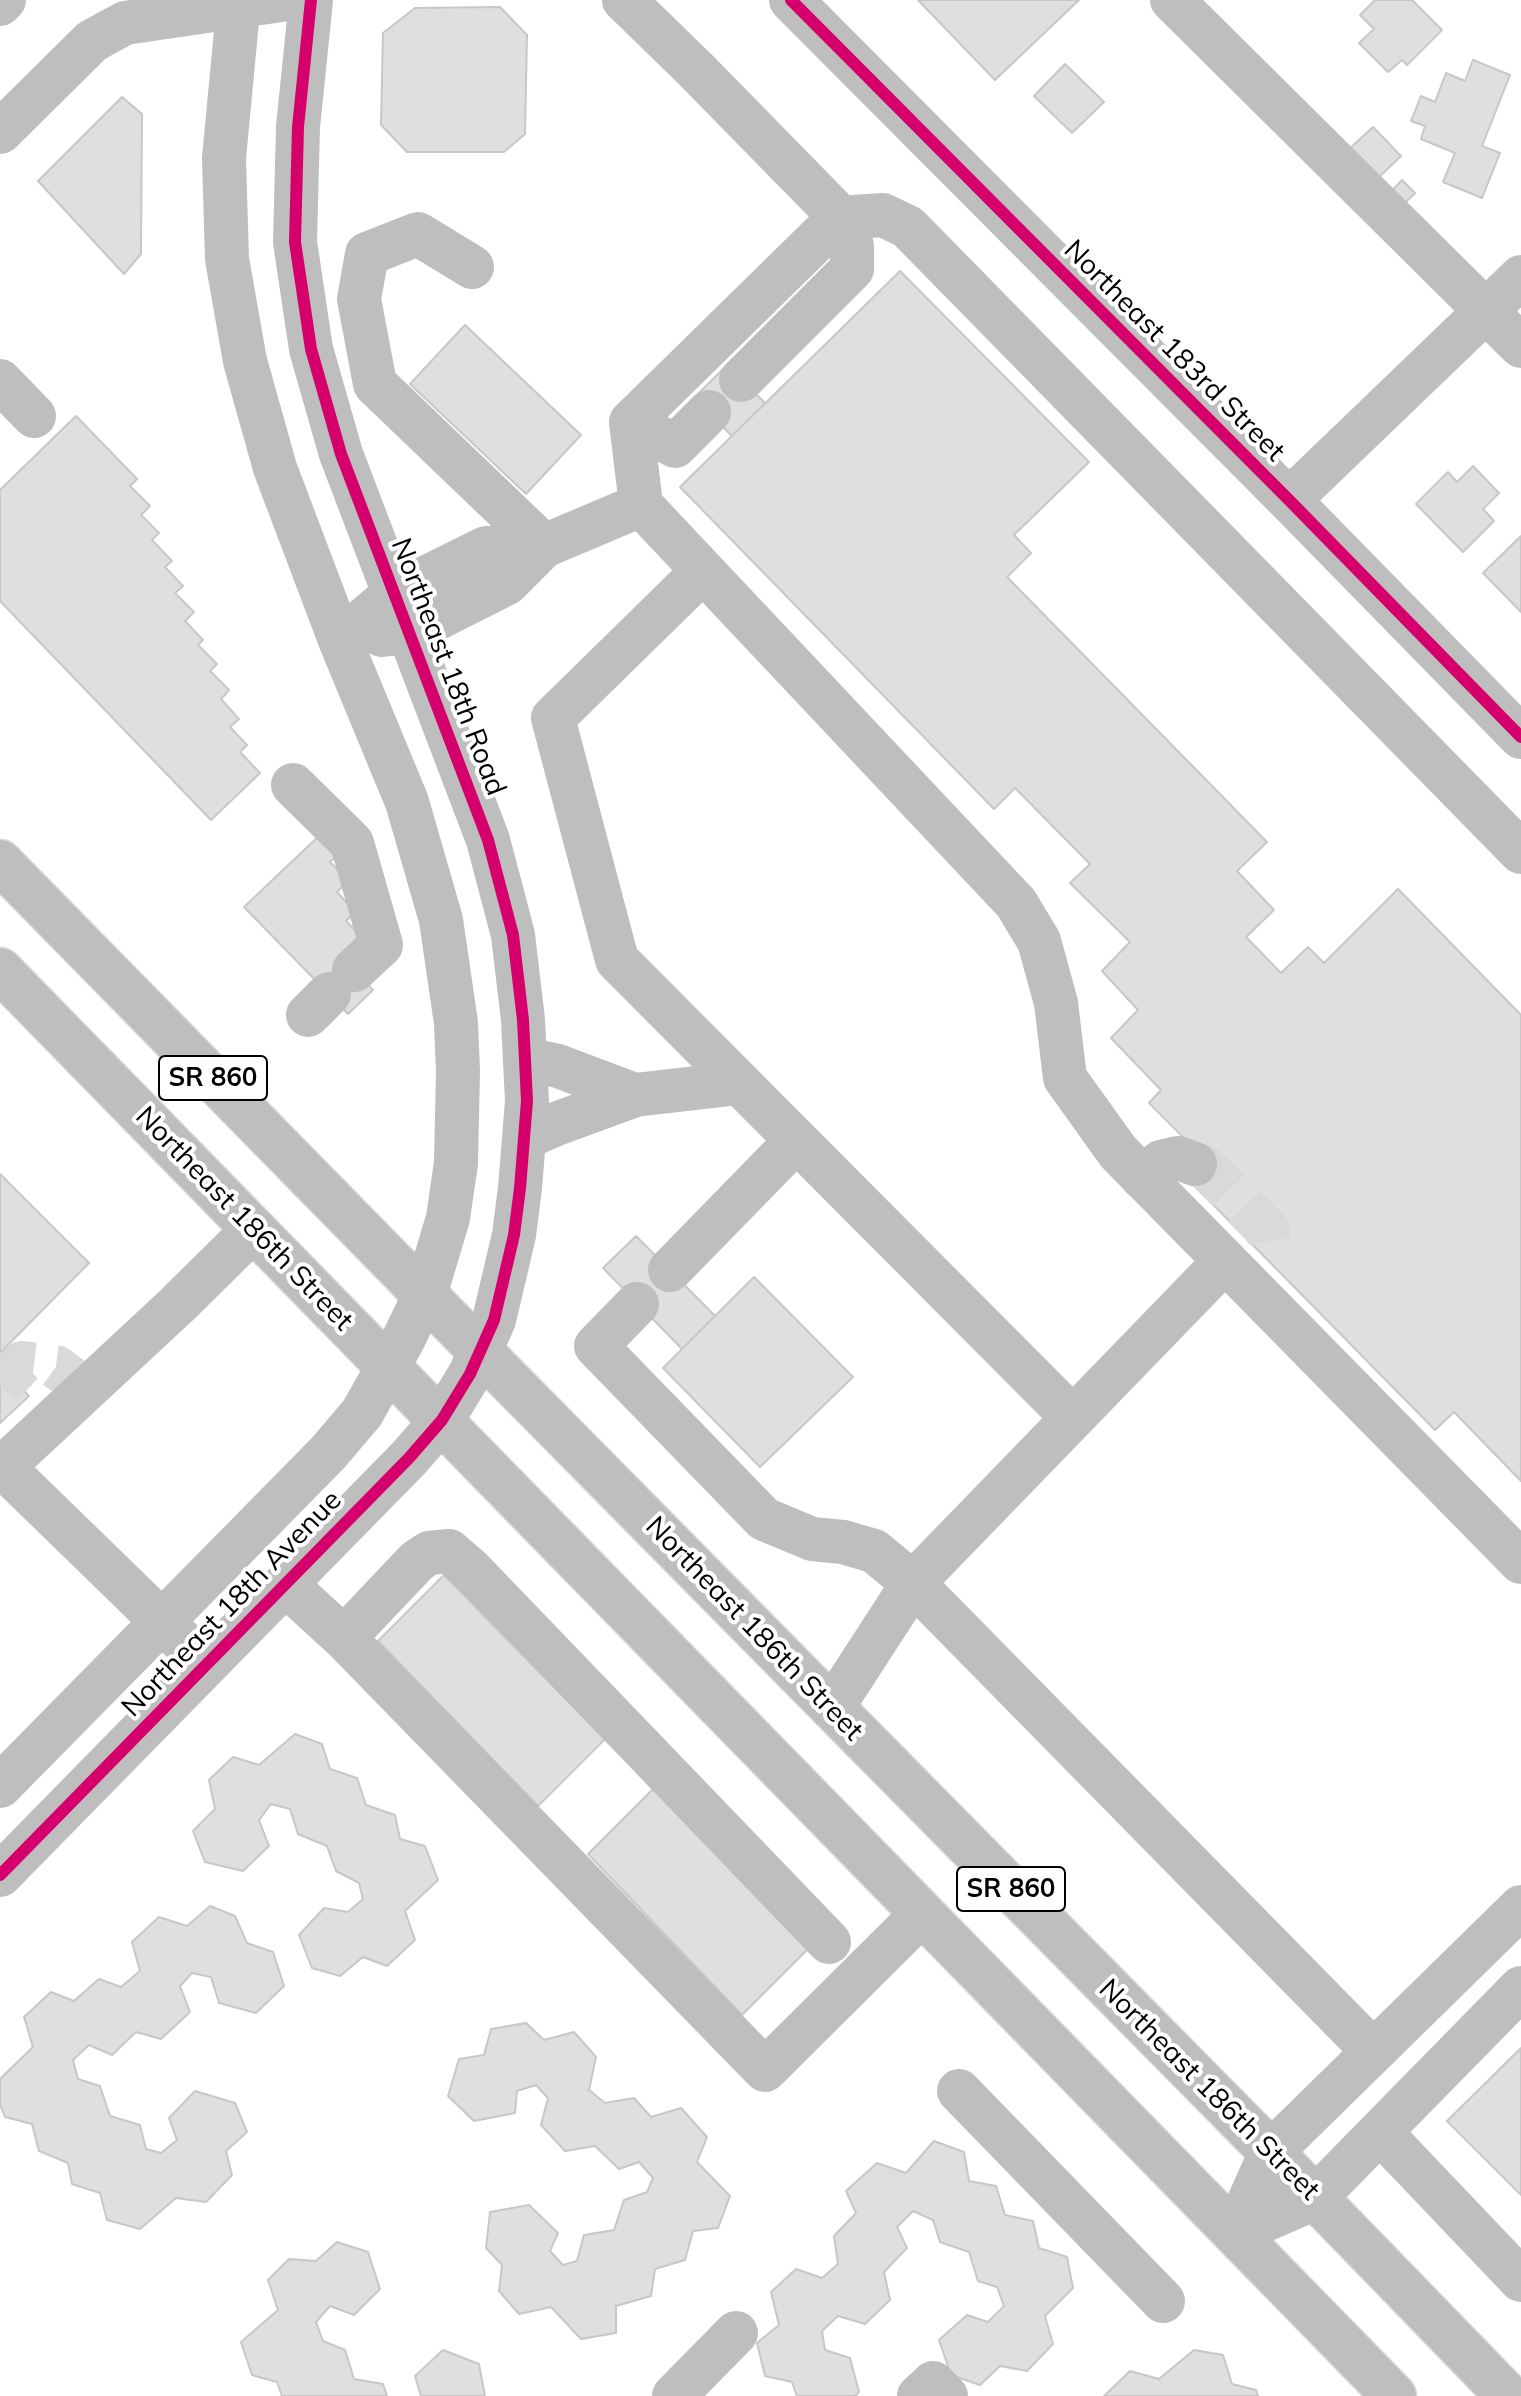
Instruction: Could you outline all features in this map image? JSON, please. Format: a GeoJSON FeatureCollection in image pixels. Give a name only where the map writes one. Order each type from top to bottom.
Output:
{"type":"FeatureCollection","features":[{"type":"Feature","properties":{"kind":"street"},"geometry":{"type":"LineString","coordinates":[[0,132],[92,41],[125,23],[238,3],[281,0]]}},
{"type":"Feature","properties":{"kind":"street","name":"Northeast 18th Road"},"geometry":{"type":"LineString","coordinates":[[311,0],[298,127],[295,242],[311,349],[341,454],[475,805],[503,892],[519,982],[527,1101],[520,1188],[506,1273],[494,1320],[481,1352]]}},
{"type":"Feature","properties":{"kind":"street"},"geometry":{"type":"LineString","coordinates":[[624,0],[841,218],[852,246],[852,269],[741,380]]}},
{"type":"Feature","properties":{"kind":"street"},"geometry":{"type":"LineString","coordinates":[[1172,0],[1521,346]]}},
{"type":"Feature","properties":{"kind":"street"},"geometry":{"type":"LineString","coordinates":[[238,3],[224,158],[227,259],[245,361],[275,468],[418,837],[441,920],[456,1023],[456,1163],[448,1218],[425,1295]]}},
{"type":"Feature","properties":{"kind":"street","name":"Northeast 183rd Street"},"geometry":{"type":"LineString","coordinates":[[811,7],[1521,737]]}},
{"type":"Feature","properties":{"kind":"street"},"geometry":{"type":"LineString","coordinates":[[631,422],[841,218],[883,215],[908,227],[1521,852]]}},
{"type":"Feature","properties":{"kind":"street"},"geometry":{"type":"LineString","coordinates":[[472,267],[418,234],[367,254],[359,299],[375,384],[544,546]]}},
{"type":"Feature","properties":{"kind":"street"},"geometry":{"type":"LineString","coordinates":[[1289,500],[1521,277]]}},
{"type":"Feature","properties":{"kind":"street"},"geometry":{"type":"LineString","coordinates":[[0,381],[34,416]]}},
{"type":"Feature","properties":{"kind":"street"},"geometry":{"type":"LineString","coordinates":[[631,422],[675,446],[709,412]]}},
{"type":"Feature","properties":{"kind":"street"},"geometry":{"type":"LineString","coordinates":[[631,422],[641,505],[1016,903],[1039,941],[1056,1003],[1065,1078],[1118,1152],[1142,1177],[1247,1268],[1521,1562]]}},
{"type":"Feature","properties":{"kind":"street"},"geometry":{"type":"LineString","coordinates":[[340,640],[402,612],[507,583],[544,546],[641,505]]}},
{"type":"Feature","properties":{"kind":"street"},"geometry":{"type":"LineString","coordinates":[[703,571],[553,718],[617,960],[1073,1418]]}},
{"type":"Feature","properties":{"kind":"street"},"geometry":{"type":"LineString","coordinates":[[293,785],[352,843],[381,945],[331,993]]}},
{"type":"Feature","properties":{"kind":"street","name":"Northeast 186th Street"},"geometry":{"type":"LineString","coordinates":[[0,862],[1508,2396]]}},
{"type":"Feature","properties":{"kind":"street","name":"Northeast 186th Street"},"geometry":{"type":"LineString","coordinates":[[0,970],[1394,2396]]}},
{"type":"Feature","properties":{"kind":"street"},"geometry":{"type":"LineString","coordinates":[[526,1059],[558,1066],[635,1095]]}},
{"type":"Feature","properties":{"kind":"street"},"geometry":{"type":"LineString","coordinates":[[524,1138],[635,1095],[739,1083]]}},
{"type":"Feature","properties":{"kind":"street"},"geometry":{"type":"LineString","coordinates":[[670,1270],[796,1141]]}},
{"type":"Feature","properties":{"kind":"street"},"geometry":{"type":"LineString","coordinates":[[1142,1177],[1161,1162],[1178,1158],[1195,1164]]}},
{"type":"Feature","properties":{"kind":"street"},"geometry":{"type":"LineString","coordinates":[[205,1665],[3,1467],[254,1229]]}},
{"type":"Feature","properties":{"kind":"street"},"geometry":{"type":"LineString","coordinates":[[832,1708],[913,1583],[1073,1418],[1247,1268]]}},
{"type":"Feature","properties":{"kind":"street","name":"Northeast 18th Avenue"},"geometry":{"type":"LineString","coordinates":[[0,1786],[328,1453],[362,1413],[425,1295]]}},
{"type":"Feature","properties":{"kind":"street"},"geometry":{"type":"LineString","coordinates":[[637,1304],[596,1346],[764,1519],[812,1539],[843,1542],[874,1551],[913,1583],[1373,2051]]}},
{"type":"Feature","properties":{"kind":"street","name":"Northeast 18th Avenue"},"geometry":{"type":"LineString","coordinates":[[0,1875],[409,1458],[442,1420],[481,1352]]}},
{"type":"Feature","properties":{"kind":"street"},"geometry":{"type":"LineString","coordinates":[[344,1638],[417,1561],[429,1553],[449,1551],[482,1581],[829,1942]]}},
{"type":"Feature","properties":{"kind":"street"},"geometry":{"type":"LineString","coordinates":[[285,1584],[344,1638],[765,2070],[922,1914]]}},
{"type":"Feature","properties":{"kind":"street"},"geometry":{"type":"LineString","coordinates":[[1235,2233],[1271,2152],[1373,2051],[1518,1918]]}},
{"type":"Feature","properties":{"kind":"street"},"geometry":{"type":"LineString","coordinates":[[1235,2233],[1315,2198],[1521,1988]]}},
{"type":"Feature","properties":{"kind":"street"},"geometry":{"type":"LineString","coordinates":[[959,2091],[1163,2301]]}},
{"type":"Feature","properties":{"kind":"street"},"geometry":{"type":"LineString","coordinates":[[1380,2132],[1521,2280]]}},
{"type":"Feature","properties":{"kind":"street"},"geometry":{"type":"LineString","coordinates":[[699,2388],[736,2333]]}},
{"type":"Feature","properties":{"kind":"building"},"geometry":{"type":"Polygon","coordinates":[[[918,0],[1079,0],[995,80],[918,0]]]}},
{"type":"Feature","properties":{"kind":"building"},"geometry":{"type":"Polygon","coordinates":[[[1375,0],[1412,0],[1442,30],[1407,65],[1402,60],[1388,72],[1359,43],[1374,29],[1360,15],[1375,0]]]}},
{"type":"Feature","properties":{"kind":"building"},"geometry":{"type":"Polygon","coordinates":[[[500,7],[527,35],[525,134],[504,152],[407,152],[381,125],[383,33],[415,8],[500,7]]]}},
{"type":"Feature","properties":{"kind":"building"},"geometry":{"type":"Polygon","coordinates":[[[1473,60],[1510,75],[1482,146],[1500,153],[1482,198],[1443,182],[1455,153],[1421,139],[1425,126],[1411,121],[1421,96],[1435,102],[1446,73],[1465,81],[1473,60]]]}},
{"type":"Feature","properties":{"kind":"building"},"geometry":{"type":"Polygon","coordinates":[[[1065,64],[1104,102],[1072,133],[1034,96],[1065,64]]]}},
{"type":"Feature","properties":{"kind":"building"},"geometry":{"type":"Polygon","coordinates":[[[122,97],[142,114],[141,254],[124,274],[38,181],[122,97]]]}},
{"type":"Feature","properties":{"kind":"building"},"geometry":{"type":"Polygon","coordinates":[[[1373,127],[1401,156],[1374,182],[1346,152],[1373,127]]]}},
{"type":"Feature","properties":{"kind":"building"},"geometry":{"type":"Polygon","coordinates":[[[1402,180],[1415,193],[1402,206],[1389,194],[1402,180]]]}},
{"type":"Feature","properties":{"kind":"building"},"geometry":{"type":"Polygon","coordinates":[[[900,271],[1089,462],[1014,535],[1031,553],[1007,577],[1267,842],[1237,871],[1274,910],[1246,937],[1281,973],[1308,947],[1324,963],[1398,889],[1521,1015],[1521,1481],[1454,1412],[1435,1430],[1184,1175],[1203,1157],[1149,1103],[1161,1090],[1111,1038],[1138,1010],[1102,971],[1130,942],[1070,883],[1090,864],[1015,788],[994,809],[680,487],[900,271]]]}},
{"type":"Feature","properties":{"kind":"building"},"geometry":{"type":"Polygon","coordinates":[[[465,325],[581,435],[526,494],[410,384],[465,325]]]}},
{"type":"Feature","properties":{"kind":"building"},"geometry":{"type":"Polygon","coordinates":[[[727,365],[765,403],[732,436],[694,398],[727,365]]]}},
{"type":"Feature","properties":{"kind":"building"},"geometry":{"type":"Polygon","coordinates":[[[76,416],[137,479],[130,486],[150,506],[141,515],[159,533],[152,540],[172,561],[165,567],[183,586],[175,593],[194,612],[185,621],[203,640],[198,645],[217,664],[210,671],[229,690],[221,699],[239,719],[230,727],[247,745],[240,752],[260,773],[211,820],[0,601],[0,490],[76,416]]]}},
{"type":"Feature","properties":{"kind":"building"},"geometry":{"type":"Polygon","coordinates":[[[1473,466],[1499,493],[1483,509],[1494,521],[1463,552],[1416,504],[1448,472],[1457,482],[1473,466]]]}},
{"type":"Feature","properties":{"kind":"building"},"geometry":{"type":"Polygon","coordinates":[[[1521,536],[1521,612],[1483,573],[1521,536]]]}},
{"type":"Feature","properties":{"kind":"building"},"geometry":{"type":"Polygon","coordinates":[[[321,834],[339,854],[330,862],[348,881],[337,892],[355,912],[346,921],[365,940],[319,984],[244,907],[321,834]]]}},
{"type":"Feature","properties":{"kind":"building"},"geometry":{"type":"Polygon","coordinates":[[[345,960],[373,990],[348,1014],[319,984],[345,960]]]}},
{"type":"Feature","properties":{"kind":"building"},"geometry":{"type":"Polygon","coordinates":[[[0,1174],[89,1263],[0,1353],[0,1174]]]}},
{"type":"Feature","properties":{"kind":"building"},"geometry":{"type":"Polygon","coordinates":[[[636,1236],[715,1316],[682,1349],[603,1268],[636,1236]]]}},
{"type":"Feature","properties":{"kind":"building"},"geometry":{"type":"Polygon","coordinates":[[[754,1277],[853,1377],[760,1467],[663,1368],[754,1277]]]}},
{"type":"Feature","properties":{"kind":"building"},"geometry":{"type":"Polygon","coordinates":[[[0,1364],[29,1396],[0,1423],[0,1364]]]}},
{"type":"Feature","properties":{"kind":"building"},"geometry":{"type":"Polygon","coordinates":[[[444,1575],[605,1739],[538,1806],[378,1641],[444,1575]]]}},
{"type":"Feature","properties":{"kind":"building"},"geometry":{"type":"Polygon","coordinates":[[[295,1734],[322,1744],[330,1769],[357,1778],[366,1805],[395,1815],[400,1839],[425,1846],[438,1880],[405,1911],[415,1940],[387,1966],[363,1957],[340,1976],[312,1968],[299,1935],[324,1908],[348,1912],[363,1899],[359,1883],[336,1871],[327,1846],[298,1834],[290,1809],[271,1804],[259,1820],[269,1846],[243,1871],[205,1862],[193,1831],[215,1809],[209,1780],[233,1757],[259,1765],[295,1734]]]}},
{"type":"Feature","properties":{"kind":"building"},"geometry":{"type":"Polygon","coordinates":[[[655,1787],[808,1949],[742,2015],[588,1854],[655,1787]]]}},
{"type":"Feature","properties":{"kind":"building"},"geometry":{"type":"Polygon","coordinates":[[[210,1906],[235,1916],[247,1943],[273,1952],[284,1986],[256,2013],[219,2003],[211,1977],[192,1973],[180,1986],[190,2012],[161,2039],[136,2032],[112,2055],[89,2045],[73,2060],[78,2079],[100,2086],[110,2116],[140,2125],[146,2149],[161,2153],[177,2140],[169,2118],[195,2091],[235,2103],[247,2132],[226,2151],[232,2175],[206,2202],[176,2198],[140,2229],[107,2220],[100,2193],[72,2184],[68,2163],[39,2151],[32,2124],[5,2117],[0,2104],[0,2079],[33,2047],[24,2017],[51,1992],[74,2001],[99,1979],[121,1987],[140,1971],[132,1942],[159,1917],[187,1926],[210,1906]]]}},
{"type":"Feature","properties":{"kind":"building"},"geometry":{"type":"Polygon","coordinates":[[[526,2023],[544,2040],[574,2032],[596,2057],[589,2090],[605,2103],[634,2098],[651,2117],[681,2108],[707,2137],[697,2162],[730,2196],[718,2228],[693,2231],[685,2260],[655,2269],[651,2296],[616,2306],[616,2333],[581,2339],[551,2307],[519,2314],[499,2291],[502,2265],[486,2248],[490,2212],[529,2205],[558,2233],[550,2251],[563,2265],[577,2261],[584,2235],[614,2230],[624,2200],[647,2192],[653,2178],[639,2162],[619,2169],[595,2146],[565,2151],[541,2125],[548,2098],[536,2085],[517,2091],[515,2113],[474,2121],[448,2096],[459,2059],[484,2055],[491,2029],[526,2023]]]}},
{"type":"Feature","properties":{"kind":"building"},"geometry":{"type":"Polygon","coordinates":[[[1521,2048],[1521,2195],[1447,2121],[1521,2048]]]}},
{"type":"Feature","properties":{"kind":"building"},"geometry":{"type":"Polygon","coordinates":[[[934,2141],[964,2152],[969,2181],[996,2186],[1005,2215],[1033,2221],[1039,2248],[1067,2257],[1073,2288],[1045,2316],[1053,2344],[1027,2371],[1000,2366],[980,2385],[951,2375],[939,2340],[967,2315],[988,2322],[1004,2306],[997,2287],[978,2281],[969,2252],[940,2242],[933,2220],[913,2211],[897,2227],[907,2248],[884,2272],[890,2300],[865,2324],[838,2316],[822,2331],[825,2350],[850,2358],[859,2392],[855,2396],[797,2396],[792,2382],[765,2376],[757,2343],[779,2325],[771,2292],[796,2269],[822,2278],[838,2264],[834,2236],[856,2213],[846,2191],[877,2163],[906,2173],[934,2141]]]}},
{"type":"Feature","properties":{"kind":"building"},"geometry":{"type":"Polygon","coordinates":[[[337,2242],[368,2252],[380,2289],[354,2315],[330,2306],[316,2322],[323,2341],[345,2350],[354,2379],[383,2384],[387,2396],[282,2396],[277,2382],[252,2375],[241,2342],[278,2310],[268,2280],[289,2259],[316,2261],[337,2242]]]}},
{"type":"Feature","properties":{"kind":"building"},"geometry":{"type":"Polygon","coordinates":[[[443,2350],[479,2364],[485,2396],[421,2396],[415,2376],[443,2350]]]}},
{"type":"Feature","properties":{"kind":"building"},"geometry":{"type":"Polygon","coordinates":[[[1194,2350],[1223,2355],[1232,2384],[1256,2390],[1258,2396],[1104,2396],[1130,2371],[1159,2379],[1194,2350]]]}},
{"type":"Feature","properties":{"kind":"tunnel"},"geometry":{"type":"LineString","coordinates":[[1195,1164],[1206,1168],[1268,1231],[1270,1244],[1266,1259]]}},
{"type":"Feature","properties":{"kind":"tunnel"},"geometry":{"type":"LineString","coordinates":[[0,1386],[22,1363],[56,1367],[86,1389]]}},
{"type":"Feature","properties":{"kind":"cycle path"},"geometry":{"type":"LineString","coordinates":[[0,1875],[409,1458],[442,1420],[470,1374],[494,1320],[514,1235],[527,1101],[523,1020],[513,935],[488,840],[341,454],[311,349],[295,242],[298,127],[311,0]]}},
{"type":"Feature","properties":{"kind":"cycle path"},"geometry":{"type":"LineString","coordinates":[[791,0],[1521,737]]}}]}
